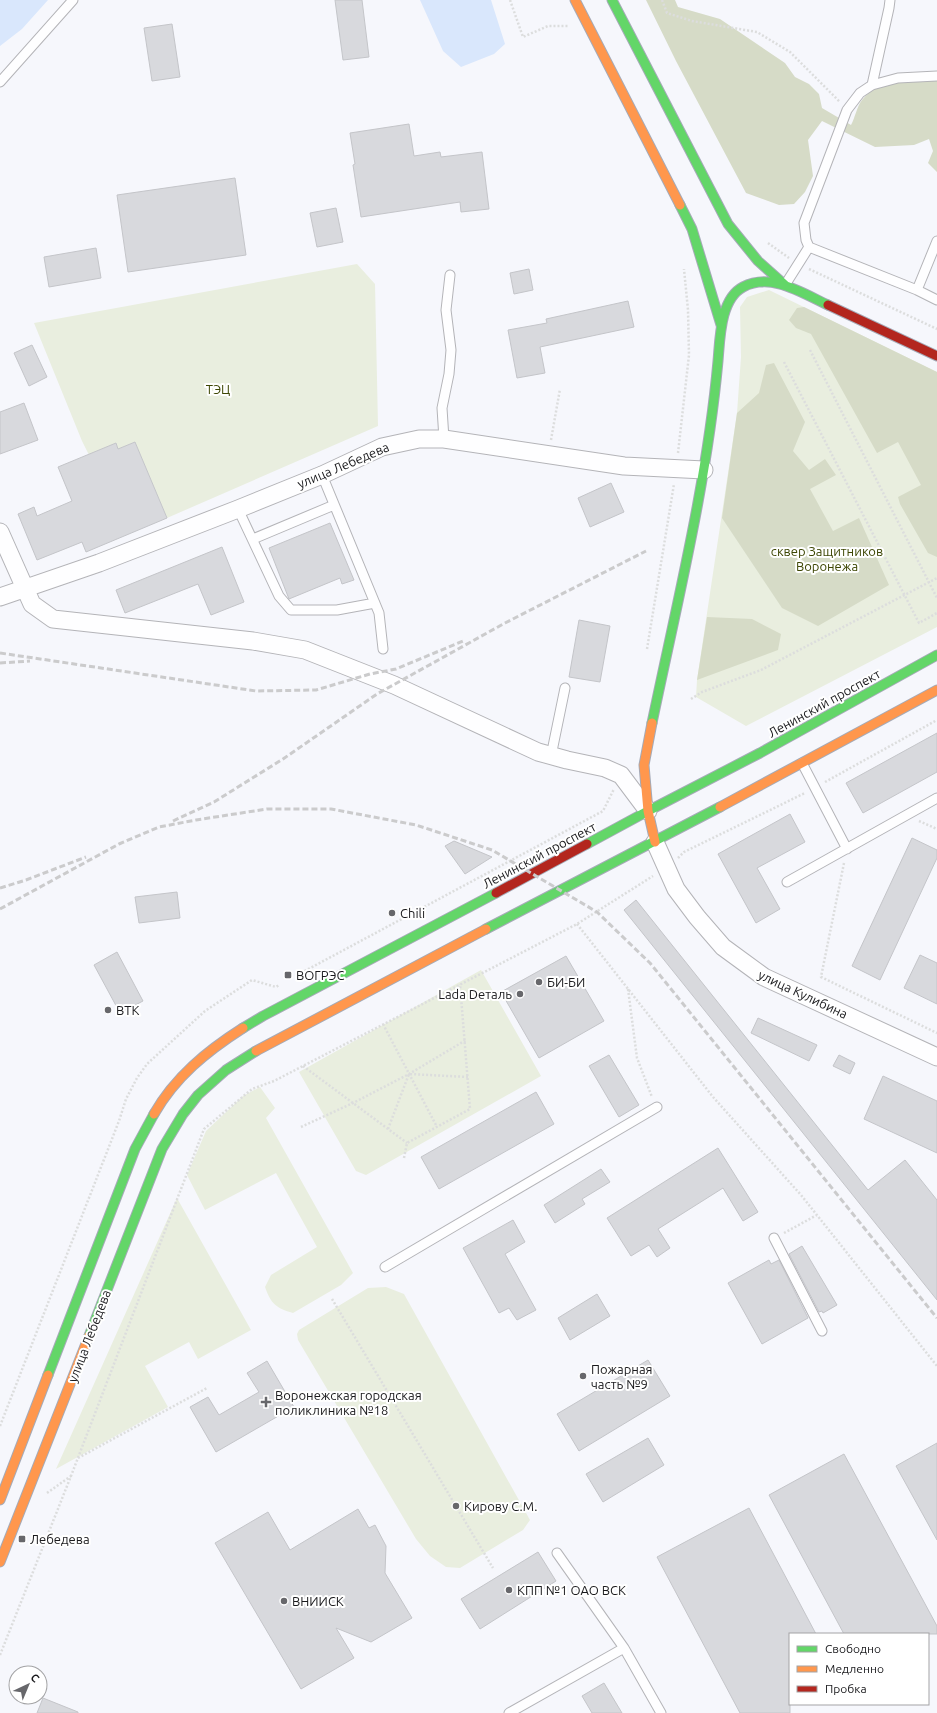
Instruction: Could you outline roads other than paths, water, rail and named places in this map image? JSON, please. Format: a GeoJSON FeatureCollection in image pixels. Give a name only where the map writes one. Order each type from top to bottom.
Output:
{"type":"FeatureCollection","features":[{"type":"Feature","properties":{"kind":"main road"},"geometry":{"type":"LineString","coordinates":[[576,0],[692,229],[721,326]]}},
{"type":"Feature","properties":{"kind":"main road"},"geometry":{"type":"LineString","coordinates":[[612,0],[728,224],[758,261],[785,285]]}},
{"type":"Feature","properties":{"kind":"main road"},"geometry":{"type":"LineString","coordinates":[[937,356],[785,285],[762,281],[742,287],[726,303],[721,326],[714,404],[704,470],[644,765],[648,811],[655,842],[937,690]]}},
{"type":"Feature","properties":{"kind":"main road","name":"Ленинский проспект"},"geometry":{"type":"LineString","coordinates":[[165,1095],[194,1062],[250,1023],[766,749],[937,656]]}},
{"type":"Feature","properties":{"kind":"main road","name":"улица Лебедева"},"geometry":{"type":"LineString","coordinates":[[0,1562],[162,1150],[184,1113],[212,1082],[239,1060],[605,866],[655,842]]}},
{"type":"Feature","properties":{"kind":"main road","name":"улица Лебедева"},"geometry":{"type":"LineString","coordinates":[[0,1500],[135,1149],[165,1095]]}},
{"type":"Feature","properties":{"kind":"street","name":"улица Лебедева"},"geometry":{"type":"LineString","coordinates":[[0,597],[99,563],[238,509],[322,475],[382,447],[419,439],[444,438],[624,466],[704,470]]}},
{"type":"Feature","properties":{"kind":"street"},"geometry":{"type":"LineString","coordinates":[[0,532],[24,590],[32,604],[53,619],[253,641],[304,650],[376,677],[538,752],[605,768],[621,775],[648,811]]}},
{"type":"Feature","properties":{"kind":"street","name":"улица Кулибина"},"geometry":{"type":"LineString","coordinates":[[655,842],[676,889],[697,917],[723,947],[740,961],[764,977],[937,1057]]}},
{"type":"Feature","properties":{"kind":"lane"},"geometry":{"type":"LineString","coordinates":[[0,82],[73,0]]}},
{"type":"Feature","properties":{"kind":"lane"},"geometry":{"type":"LineString","coordinates":[[872,84],[890,8],[890,0]]}},
{"type":"Feature","properties":{"kind":"lane"},"geometry":{"type":"LineString","coordinates":[[937,76],[898,78],[872,84],[860,93],[847,110],[804,223],[806,240],[810,247],[917,290],[937,300]]}},
{"type":"Feature","properties":{"kind":"lane"},"geometry":{"type":"LineString","coordinates":[[917,290],[937,240]]}},
{"type":"Feature","properties":{"kind":"lane"},"geometry":{"type":"LineString","coordinates":[[785,285],[810,247]]}},
{"type":"Feature","properties":{"kind":"lane"},"geometry":{"type":"LineString","coordinates":[[444,438],[442,408],[449,374],[451,350],[446,310],[450,275]]}},
{"type":"Feature","properties":{"kind":"lane"},"geometry":{"type":"LineString","coordinates":[[322,475],[379,613],[383,649]]}},
{"type":"Feature","properties":{"kind":"lane"},"geometry":{"type":"LineString","coordinates":[[253,539],[334,505]]}},
{"type":"Feature","properties":{"kind":"lane"},"geometry":{"type":"LineString","coordinates":[[238,509],[279,596],[291,610],[337,610],[375,603]]}},
{"type":"Feature","properties":{"kind":"lane"},"geometry":{"type":"LineString","coordinates":[[551,756],[565,688]]}},
{"type":"Feature","properties":{"kind":"lane"},"geometry":{"type":"LineString","coordinates":[[802,763],[847,849]]}},
{"type":"Feature","properties":{"kind":"lane"},"geometry":{"type":"LineString","coordinates":[[787,882],[937,798]]}},
{"type":"Feature","properties":{"kind":"lane"},"geometry":{"type":"LineString","coordinates":[[385,1267],[657,1107]]}},
{"type":"Feature","properties":{"kind":"lane"},"geometry":{"type":"LineString","coordinates":[[774,1238],[822,1331]]}},
{"type":"Feature","properties":{"kind":"lane"},"geometry":{"type":"LineString","coordinates":[[557,1553],[624,1648],[661,1713]]}},
{"type":"Feature","properties":{"kind":"lane"},"geometry":{"type":"LineString","coordinates":[[509,1713],[520,1710],[624,1648]]}},
{"type":"Feature","properties":{"kind":"water"},"geometry":{"type":"Polygon","coordinates":[[[0,0],[48,0],[22,29],[0,46],[0,0]]]}},
{"type":"Feature","properties":{"kind":"water"},"geometry":{"type":"Polygon","coordinates":[[[420,0],[491,0],[505,44],[494,54],[461,67],[443,51],[420,0]]]}},
{"type":"Feature","properties":{"kind":"railway"},"geometry":{"type":"LineString","coordinates":[[173,821],[214,802],[283,759],[377,694],[505,623],[646,551]]}},
{"type":"Feature","properties":{"kind":"railway"},"geometry":{"type":"LineString","coordinates":[[0,653],[256,691],[316,690],[370,674],[396,669],[463,641]]}},
{"type":"Feature","properties":{"kind":"railway"},"geometry":{"type":"LineString","coordinates":[[0,663],[30,661]]}},
{"type":"Feature","properties":{"kind":"railway"},"geometry":{"type":"LineString","coordinates":[[0,909],[119,844],[159,827],[267,809],[331,809],[416,825],[492,850],[597,912],[650,963],[937,1318]]}},
{"type":"Feature","properties":{"kind":"railway"},"geometry":{"type":"LineString","coordinates":[[0,888],[26,880],[86,857]]}},
{"type":"Feature","properties":{"kind":"place","name":"Chili"},"geometry":{"type":"Point","coordinates":[392,913]}},
{"type":"Feature","properties":{"kind":"place","name":"ВОГРЭС"},"geometry":{"type":"Point","coordinates":[288,975]}},
{"type":"Feature","properties":{"kind":"place","name":"БИ-БИ"},"geometry":{"type":"Point","coordinates":[539,982]}},
{"type":"Feature","properties":{"kind":"place","name":"Lada Dеталь"},"geometry":{"type":"Point","coordinates":[520,994]}},
{"type":"Feature","properties":{"kind":"place","name":"ВТК"},"geometry":{"type":"Point","coordinates":[108,1010]}},
{"type":"Feature","properties":{"kind":"place","name":"Пожарная часть №9"},"geometry":{"type":"Point","coordinates":[583,1376]}},
{"type":"Feature","properties":{"kind":"place","name":"Воронежская городская поликлиника №18"},"geometry":{"type":"Point","coordinates":[266,1402]}},
{"type":"Feature","properties":{"kind":"place","name":"Кирову С.М."},"geometry":{"type":"Point","coordinates":[456,1506]}},
{"type":"Feature","properties":{"kind":"place","name":"Лебедева"},"geometry":{"type":"Point","coordinates":[22,1539]}},
{"type":"Feature","properties":{"kind":"place","name":"КПП №1 ОАО ВСК"},"geometry":{"type":"Point","coordinates":[509,1590]}},
{"type":"Feature","properties":{"kind":"place","name":"ВНИИСК"},"geometry":{"type":"Point","coordinates":[284,1601]}},
{"type":"Feature","properties":{"kind":"park label","name":"ТЭЦ"},"geometry":{"type":"Point","coordinates":[218,389]}},
{"type":"Feature","properties":{"kind":"park label","name":"сквер Защитников Воронежа"},"geometry":{"type":"Point","coordinates":[827,558]}}]}
